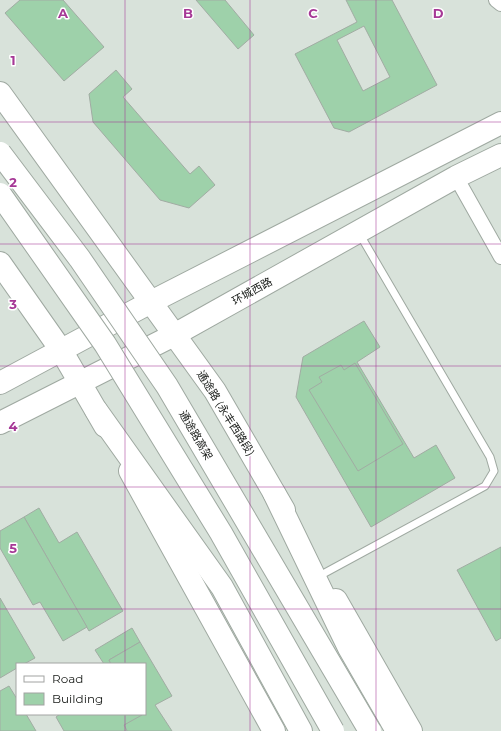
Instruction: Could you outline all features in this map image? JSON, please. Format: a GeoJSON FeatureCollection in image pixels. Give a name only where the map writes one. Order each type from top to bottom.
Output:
{"type":"FeatureCollection","features":[{"type":"Feature","properties":{"kind":"main road","name":"通途路 (永丰西路段)"},"geometry":{"type":"LineString","coordinates":[[0,93],[215,391],[411,731]]}},
{"type":"Feature","properties":{"kind":"main road"},"geometry":{"type":"LineString","coordinates":[[0,382],[151,302],[501,123]]}},
{"type":"Feature","properties":{"kind":"main road","name":"通途路高架"},"geometry":{"type":"LineString","coordinates":[[0,153],[80,259],[168,386],[370,731]]}},
{"type":"Feature","properties":{"kind":"main road","name":"环城西路"},"geometry":{"type":"LineString","coordinates":[[0,423],[174,335],[456,177],[501,154]]}},
{"type":"Feature","properties":{"kind":"main road"},"geometry":{"type":"LineString","coordinates":[[0,194],[105,344],[221,533],[333,731]]}},
{"type":"Feature","properties":{"kind":"main road"},"geometry":{"type":"LineString","coordinates":[[0,263],[61,350],[80,382],[274,731]]}},
{"type":"Feature","properties":{"kind":"main road"},"geometry":{"type":"LineString","coordinates":[[96,410],[222,587],[301,731]]}},
{"type":"Feature","properties":{"kind":"main road"},"geometry":{"type":"LineString","coordinates":[[274,494],[350,648],[397,731]]}},
{"type":"Feature","properties":{"kind":"street"},"geometry":{"type":"LineString","coordinates":[[496,0],[501,4]]}},
{"type":"Feature","properties":{"kind":"street"},"geometry":{"type":"LineString","coordinates":[[456,177],[501,257]]}},
{"type":"Feature","properties":{"kind":"lane"},"geometry":{"type":"LineString","coordinates":[[321,575],[485,486],[494,471],[490,457],[358,232]]}},
{"type":"Feature","properties":{"kind":"building"},"geometry":{"type":"Polygon","coordinates":[[[20,0],[63,0],[104,47],[64,81],[5,13],[20,0]]]}},
{"type":"Feature","properties":{"kind":"building"},"geometry":{"type":"Polygon","coordinates":[[[196,0],[225,0],[254,35],[238,49],[196,0]]]}},
{"type":"Feature","properties":{"kind":"building"},"geometry":{"type":"Polygon","coordinates":[[[346,0],[392,0],[437,85],[349,132],[334,128],[295,54],[357,22],[346,0]],[[364,26],[337,40],[363,91],[390,77],[364,26]]]}},
{"type":"Feature","properties":{"kind":"building"},"geometry":{"type":"Polygon","coordinates":[[[116,70],[132,89],[123,97],[190,174],[199,166],[215,185],[189,208],[160,200],[93,122],[89,94],[116,70]]]}},
{"type":"Feature","properties":{"kind":"building"},"geometry":{"type":"Polygon","coordinates":[[[364,321],[380,347],[357,362],[414,458],[436,445],[455,478],[371,527],[296,397],[303,357],[364,321]]]}},
{"type":"Feature","properties":{"kind":"building"},"geometry":{"type":"Polygon","coordinates":[[[355,363],[403,444],[358,471],[309,390],[322,382],[319,377],[341,365],[344,370],[355,363]]]}},
{"type":"Feature","properties":{"kind":"building"},"geometry":{"type":"Polygon","coordinates":[[[39,508],[59,543],[77,532],[123,611],[89,631],[24,517],[39,508]]]}},
{"type":"Feature","properties":{"kind":"building"},"geometry":{"type":"Polygon","coordinates":[[[24,517],[87,627],[63,641],[40,602],[33,605],[0,548],[0,531],[24,517]]]}},
{"type":"Feature","properties":{"kind":"building"},"geometry":{"type":"Polygon","coordinates":[[[501,547],[501,638],[496,641],[457,570],[501,547]]]}},
{"type":"Feature","properties":{"kind":"building"},"geometry":{"type":"Polygon","coordinates":[[[0,598],[35,658],[26,663],[16,663],[16,669],[0,678],[0,598]]]}},
{"type":"Feature","properties":{"kind":"building"},"geometry":{"type":"Polygon","coordinates":[[[132,628],[140,642],[109,660],[110,663],[103,663],[95,650],[132,628]]]}},
{"type":"Feature","properties":{"kind":"building"},"geometry":{"type":"Polygon","coordinates":[[[140,642],[172,696],[155,705],[172,731],[127,731],[124,725],[139,715],[146,715],[146,663],[110,663],[109,660],[140,642]]]}},
{"type":"Feature","properties":{"kind":"building"},"geometry":{"type":"Polygon","coordinates":[[[9,686],[16,697],[16,715],[27,715],[36,731],[0,731],[0,691],[9,686]]]}},
{"type":"Feature","properties":{"kind":"building"},"geometry":{"type":"Polygon","coordinates":[[[59,715],[142,715],[124,725],[127,731],[64,731],[56,717],[59,715]]]}}]}
